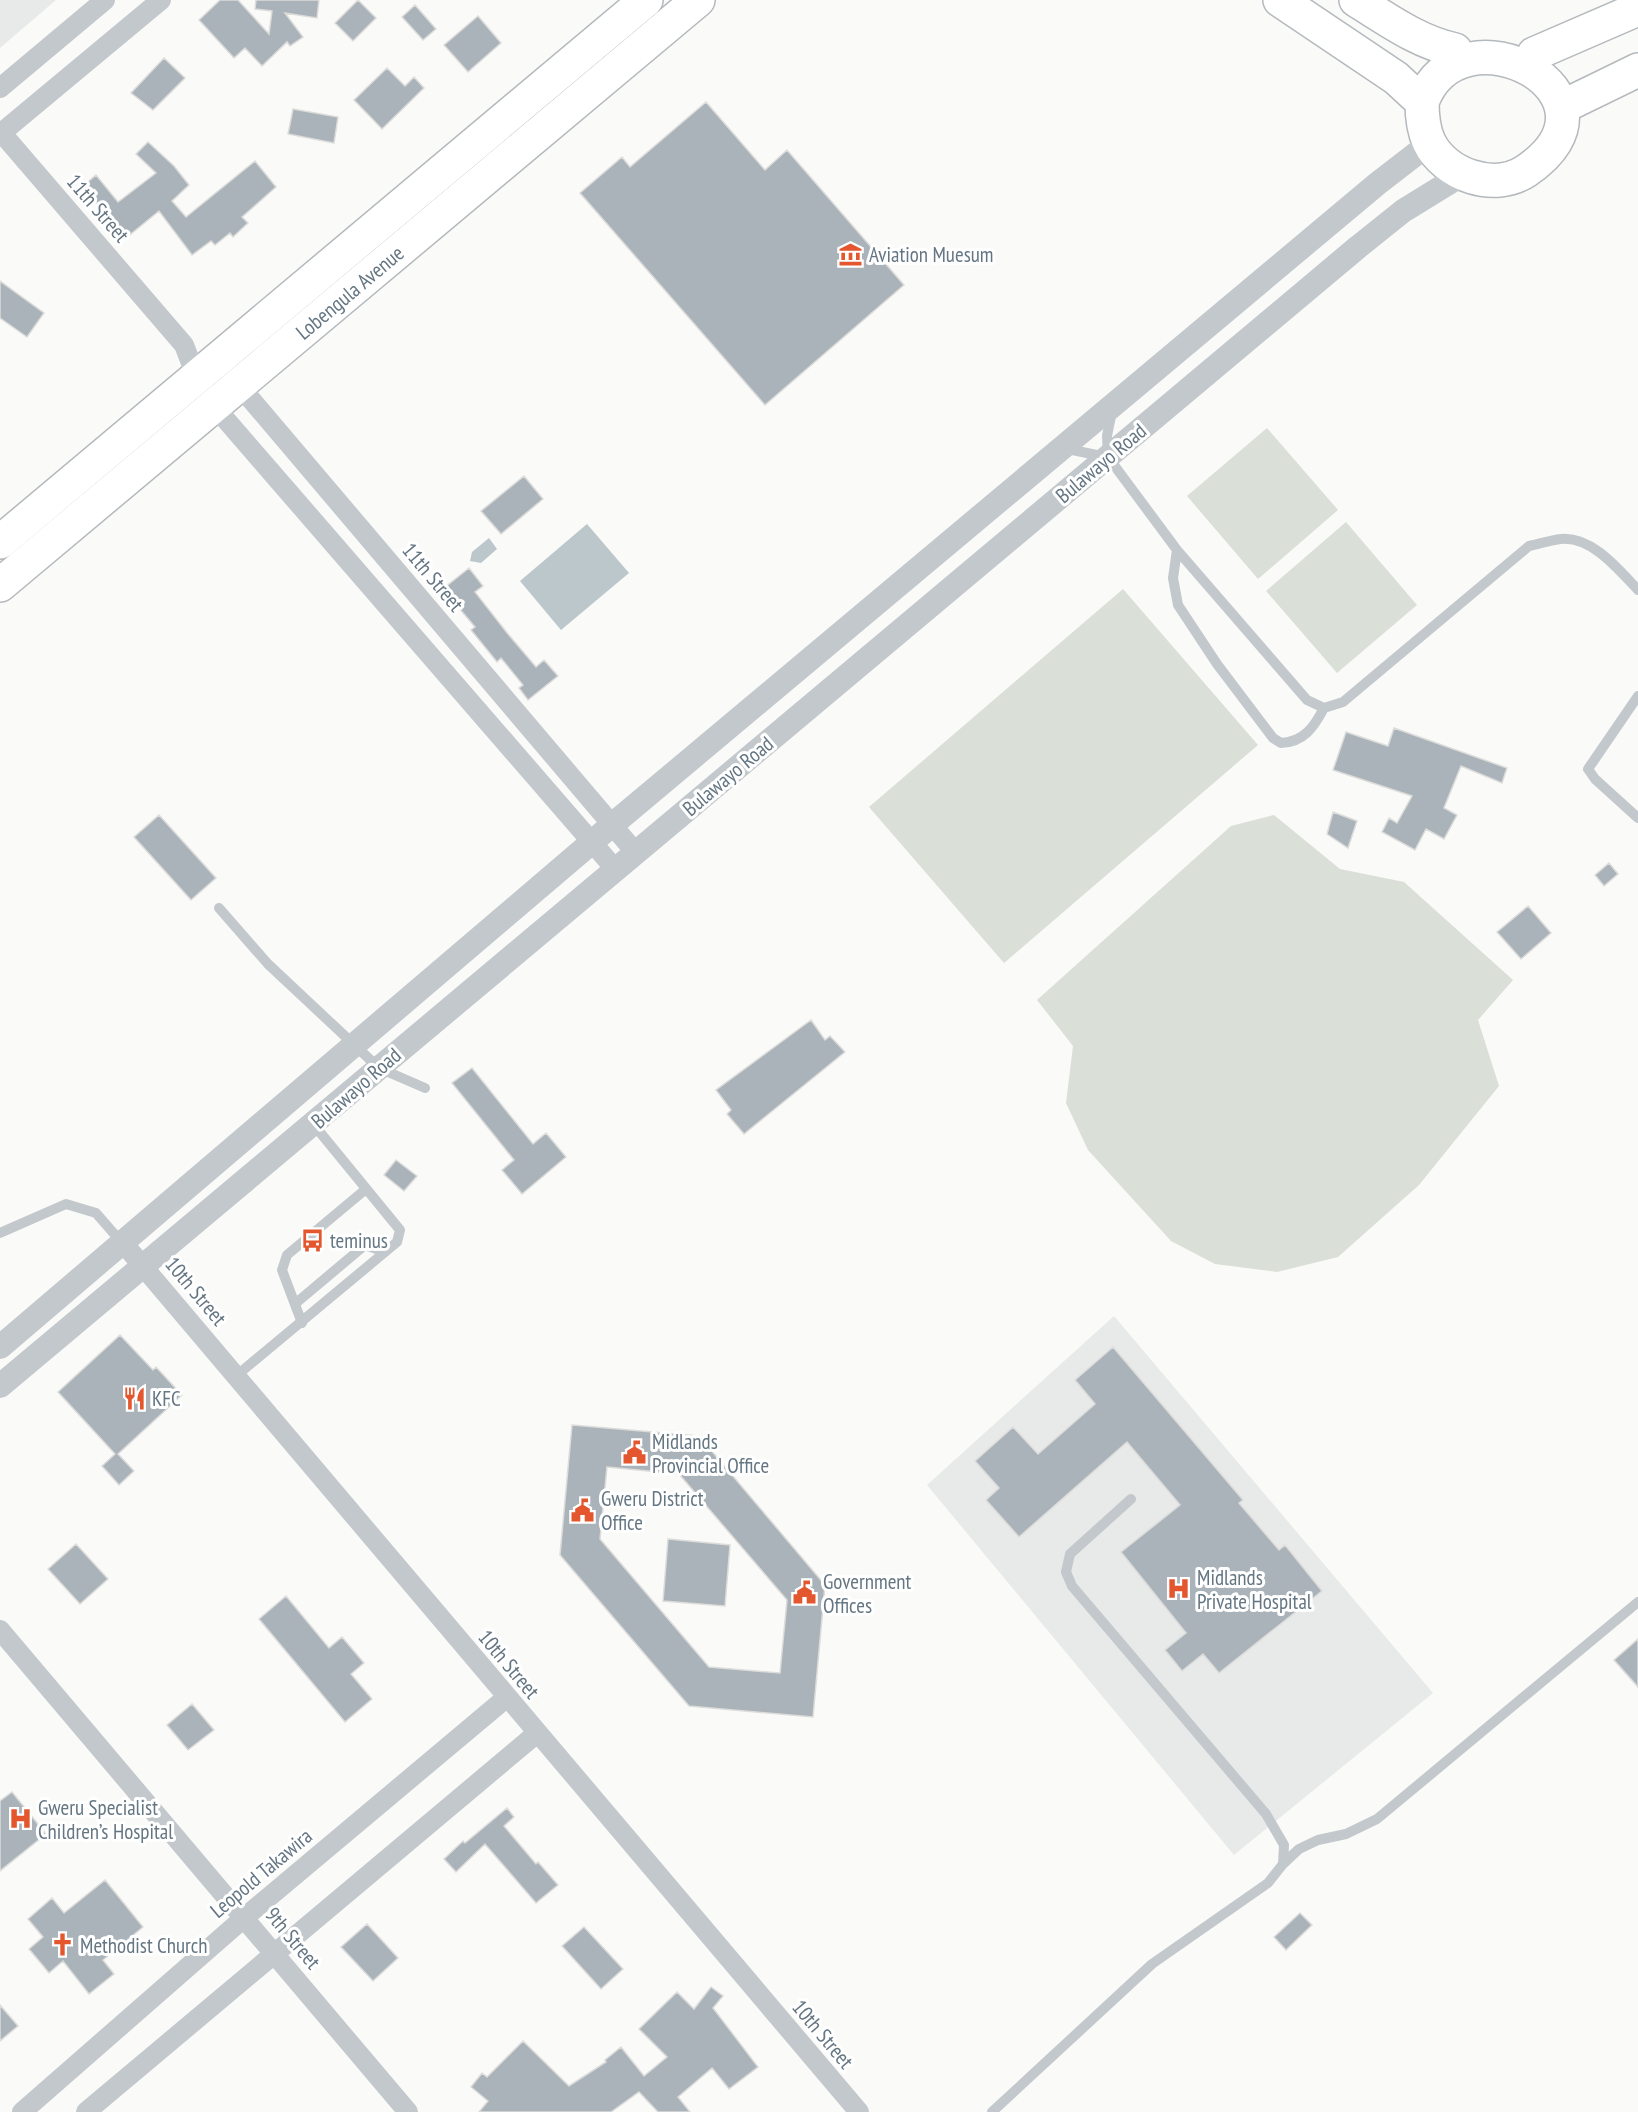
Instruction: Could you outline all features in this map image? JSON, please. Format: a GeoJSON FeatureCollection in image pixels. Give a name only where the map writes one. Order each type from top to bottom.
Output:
{"type":"FeatureCollection","features":[{"type":"Feature","properties":{"kind":"highway","name":"Lobengula Avenue"},"geometry":{"type":"LineString","coordinates":[[0,542],[646,0]]}},
{"type":"Feature","properties":{"kind":"highway","name":"Lobengula Avenue"},"geometry":{"type":"LineString","coordinates":[[0,585],[698,0]]}},
{"type":"Feature","properties":{"kind":"highway"},"geometry":{"type":"LineString","coordinates":[[1280,0],[1396,78],[1422,102]]}},
{"type":"Feature","properties":{"kind":"highway"},"geometry":{"type":"LineString","coordinates":[[1356,0],[1416,36],[1436,46],[1455,50]]}},
{"type":"Feature","properties":{"kind":"highway"},"geometry":{"type":"LineString","coordinates":[[1534,54],[1638,9]]}},
{"type":"Feature","properties":{"kind":"highway"},"geometry":{"type":"LineString","coordinates":[[1495,40],[1516,44],[1534,54],[1548,69],[1558,87],[1562,107],[1560,128],[1552,147],[1540,162],[1523,174],[1503,180],[1483,180],[1463,174],[1444,161],[1430,143],[1423,123],[1422,102],[1433,72],[1455,50],[1474,42],[1495,40]]}},
{"type":"Feature","properties":{"kind":"highway"},"geometry":{"type":"LineString","coordinates":[[1562,107],[1638,70]]}},
{"type":"Feature","properties":{"kind":"street"},"geometry":{"type":"LineString","coordinates":[[0,88],[105,0]]}},
{"type":"Feature","properties":{"kind":"street"},"geometry":{"type":"LineString","coordinates":[[0,132],[161,0]]}},
{"type":"Feature","properties":{"kind":"street","name":"11th Street"},"geometry":{"type":"LineString","coordinates":[[0,132],[184,345],[206,367],[239,385],[636,853]]}},
{"type":"Feature","properties":{"kind":"street","name":"Bulawayo Road"},"geometry":{"type":"LineString","coordinates":[[0,1347],[124,1244],[612,825],[1430,143]]}},
{"type":"Feature","properties":{"kind":"street","name":"Bulawayo Road"},"geometry":{"type":"LineString","coordinates":[[0,1386],[314,1125],[1358,247],[1403,211],[1463,174]]}},
{"type":"Feature","properties":{"kind":"street"},"geometry":{"type":"LineString","coordinates":[[1333,222],[1358,247]]}},
{"type":"Feature","properties":{"kind":"street","name":"11th Street"},"geometry":{"type":"LineString","coordinates":[[206,367],[214,406],[616,870]]}},
{"type":"Feature","properties":{"kind":"street","name":"10th Street"},"geometry":{"type":"LineString","coordinates":[[124,1244],[536,1734],[859,2112]]}},
{"type":"Feature","properties":{"kind":"street","name":"9th Street"},"geometry":{"type":"LineString","coordinates":[[0,1630],[408,2112]]}},
{"type":"Feature","properties":{"kind":"street","name":"Leopold Takawira"},"geometry":{"type":"LineString","coordinates":[[22,2112],[245,1917],[506,1698]]}},
{"type":"Feature","properties":{"kind":"street"},"geometry":{"type":"LineString","coordinates":[[86,2112],[536,1734]]}},
{"type":"Feature","properties":{"kind":"lane"},"geometry":{"type":"LineString","coordinates":[[1113,406],[1107,436],[1108,457],[1177,550],[1307,700],[1324,708],[1343,702],[1529,546],[1563,538],[1585,543],[1614,565],[1638,590]]}},
{"type":"Feature","properties":{"kind":"lane"},"geometry":{"type":"LineString","coordinates":[[1062,448],[1108,457]]}},
{"type":"Feature","properties":{"kind":"lane"},"geometry":{"type":"LineString","coordinates":[[1177,550],[1173,578],[1178,605],[1216,664],[1273,738],[1281,743],[1300,739],[1315,725],[1324,708]]}},
{"type":"Feature","properties":{"kind":"lane"},"geometry":{"type":"LineString","coordinates":[[1638,696],[1588,769],[1595,779],[1638,818]]}},
{"type":"Feature","properties":{"kind":"lane"},"geometry":{"type":"LineString","coordinates":[[219,908],[268,964],[379,1068],[425,1088]]}},
{"type":"Feature","properties":{"kind":"lane"},"geometry":{"type":"LineString","coordinates":[[236,1376],[397,1242],[400,1230],[314,1125]]}},
{"type":"Feature","properties":{"kind":"lane"},"geometry":{"type":"LineString","coordinates":[[302,1323],[282,1270],[287,1255],[366,1189]]}},
{"type":"Feature","properties":{"kind":"lane"},"geometry":{"type":"LineString","coordinates":[[0,1233],[66,1204],[96,1213],[124,1244]]}},
{"type":"Feature","properties":{"kind":"lane"},"geometry":{"type":"LineString","coordinates":[[296,1304],[365,1245],[385,1252]]}},
{"type":"Feature","properties":{"kind":"lane"},"geometry":{"type":"LineString","coordinates":[[1131,1499],[1070,1554],[1066,1572],[1072,1586],[1266,1814],[1284,1845],[1283,1864]]}},
{"type":"Feature","properties":{"kind":"lane"},"geometry":{"type":"LineString","coordinates":[[992,2112],[1152,1964],[1268,1883],[1283,1864],[1309,1844],[1346,1834],[1377,1819],[1638,1602]]}},
{"type":"Feature","properties":{"kind":"shaded area"},"geometry":{"type":"Polygon","coordinates":[[[0,0],[56,0],[0,48],[0,0]]]}},
{"type":"Feature","properties":{"kind":"shaded area"},"geometry":{"type":"Polygon","coordinates":[[[1267,428],[1338,510],[1258,579],[1187,496],[1267,428]]]}},
{"type":"Feature","properties":{"kind":"shaded area"},"geometry":{"type":"Polygon","coordinates":[[[1346,522],[1417,605],[1337,673],[1266,591],[1346,522]]]}},
{"type":"Feature","properties":{"kind":"shaded area"},"geometry":{"type":"Polygon","coordinates":[[[587,524],[629,573],[561,630],[520,581],[587,524]]]}},
{"type":"Feature","properties":{"kind":"shaded area"},"geometry":{"type":"Polygon","coordinates":[[[489,538],[497,549],[481,563],[470,561],[472,552],[489,538]]]}},
{"type":"Feature","properties":{"kind":"shaded area"},"geometry":{"type":"Polygon","coordinates":[[[1123,589],[1258,745],[1004,963],[869,807],[1123,589]]]}},
{"type":"Feature","properties":{"kind":"shaded area"},"geometry":{"type":"Polygon","coordinates":[[[1274,815],[1340,869],[1404,882],[1513,980],[1478,1020],[1499,1086],[1419,1185],[1338,1257],[1277,1272],[1215,1264],[1171,1241],[1088,1150],[1066,1103],[1073,1046],[1037,1000],[1231,826],[1274,815]]]}},
{"type":"Feature","properties":{"kind":"shaded area","name":"Midlands Private Hospital"},"geometry":{"type":"Polygon","coordinates":[[[1114,1316],[1433,1693],[1234,1855],[927,1485],[1114,1316]]]}},
{"type":"Feature","properties":{"kind":"building"},"geometry":{"type":"Polygon","coordinates":[[[220,0],[238,0],[269,34],[272,11],[255,9],[256,0],[319,0],[317,18],[285,13],[303,37],[290,46],[287,42],[262,66],[245,48],[234,58],[199,20],[220,0]]]}},
{"type":"Feature","properties":{"kind":"building"},"geometry":{"type":"Polygon","coordinates":[[[358,0],[376,18],[353,41],[335,23],[358,0]]]}},
{"type":"Feature","properties":{"kind":"building"},"geometry":{"type":"Polygon","coordinates":[[[415,5],[436,29],[423,40],[402,17],[415,5]]]}},
{"type":"Feature","properties":{"kind":"building"},"geometry":{"type":"Polygon","coordinates":[[[478,16],[501,43],[468,72],[444,45],[478,16]]]}},
{"type":"Feature","properties":{"kind":"building"},"geometry":{"type":"Polygon","coordinates":[[[164,58],[185,78],[153,110],[131,93],[164,58]]]}},
{"type":"Feature","properties":{"kind":"building"},"geometry":{"type":"Polygon","coordinates":[[[387,68],[405,86],[414,77],[424,88],[382,129],[354,100],[387,68]]]}},
{"type":"Feature","properties":{"kind":"building"},"geometry":{"type":"Polygon","coordinates":[[[706,102],[765,170],[787,150],[904,285],[765,405],[580,193],[622,157],[630,167],[706,102]]]}},
{"type":"Feature","properties":{"kind":"building"},"geometry":{"type":"Polygon","coordinates":[[[293,109],[338,117],[334,143],[288,134],[293,109]]]}},
{"type":"Feature","properties":{"kind":"building"},"geometry":{"type":"Polygon","coordinates":[[[148,142],[174,166],[189,185],[172,201],[186,217],[255,161],[276,187],[242,217],[248,223],[233,237],[230,233],[215,245],[211,241],[192,255],[159,211],[126,238],[83,186],[96,175],[118,202],[156,173],[136,154],[148,142]]]}},
{"type":"Feature","properties":{"kind":"building"},"geometry":{"type":"Polygon","coordinates":[[[0,281],[44,313],[27,337],[0,318],[0,281]]]}},
{"type":"Feature","properties":{"kind":"building"},"geometry":{"type":"Polygon","coordinates":[[[524,476],[543,499],[501,534],[481,511],[524,476]]]}},
{"type":"Feature","properties":{"kind":"building"},"geometry":{"type":"Polygon","coordinates":[[[469,568],[483,586],[475,592],[508,634],[536,667],[544,660],[558,676],[528,700],[519,688],[523,685],[501,658],[497,662],[471,630],[475,627],[453,601],[449,604],[439,592],[469,568]]]}},
{"type":"Feature","properties":{"kind":"building"},"geometry":{"type":"Polygon","coordinates":[[[1394,728],[1507,768],[1502,783],[1461,766],[1444,808],[1457,815],[1444,839],[1426,829],[1415,850],[1382,832],[1389,818],[1397,823],[1412,796],[1333,770],[1346,732],[1388,746],[1394,728]]]}},
{"type":"Feature","properties":{"kind":"building"},"geometry":{"type":"Polygon","coordinates":[[[1333,812],[1357,821],[1348,848],[1327,834],[1333,812]]]}},
{"type":"Feature","properties":{"kind":"building"},"geometry":{"type":"Polygon","coordinates":[[[159,815],[216,878],[191,900],[134,837],[159,815]]]}},
{"type":"Feature","properties":{"kind":"building"},"geometry":{"type":"Polygon","coordinates":[[[1609,863],[1618,874],[1604,886],[1595,875],[1609,863]]]}},
{"type":"Feature","properties":{"kind":"building"},"geometry":{"type":"Polygon","coordinates":[[[1528,906],[1551,933],[1521,959],[1497,932],[1528,906]]]}},
{"type":"Feature","properties":{"kind":"building"},"geometry":{"type":"Polygon","coordinates":[[[811,1020],[825,1040],[830,1036],[845,1052],[744,1134],[727,1114],[731,1110],[716,1090],[811,1020]]]}},
{"type":"Feature","properties":{"kind":"building"},"geometry":{"type":"Polygon","coordinates":[[[472,1068],[533,1144],[546,1133],[566,1157],[522,1194],[502,1170],[514,1160],[452,1083],[472,1068]]]}},
{"type":"Feature","properties":{"kind":"building"},"geometry":{"type":"Polygon","coordinates":[[[396,1160],[417,1176],[404,1191],[384,1175],[396,1160]]]}},
{"type":"Feature","properties":{"kind":"building"},"geometry":{"type":"Polygon","coordinates":[[[120,1335],[153,1370],[156,1367],[182,1395],[118,1454],[134,1471],[119,1485],[102,1466],[115,1454],[58,1392],[120,1335]]]}},
{"type":"Feature","properties":{"kind":"building"},"geometry":{"type":"Polygon","coordinates":[[[1113,1347],[1243,1500],[1239,1503],[1279,1550],[1285,1545],[1322,1591],[1219,1673],[1203,1654],[1182,1671],[1165,1650],[1186,1633],[1121,1552],[1180,1505],[1127,1442],[1019,1537],[986,1500],[999,1488],[975,1461],[1013,1427],[1038,1454],[1095,1404],[1075,1380],[1113,1347]]]}},
{"type":"Feature","properties":{"kind":"building"},"geometry":{"type":"Polygon","coordinates":[[[572,1425],[699,1436],[825,1585],[813,1717],[689,1706],[560,1555],[572,1425]],[[607,1467],[600,1539],[709,1667],[780,1673],[787,1600],[679,1474],[607,1467]]]}},
{"type":"Feature","properties":{"kind":"building"},"geometry":{"type":"Polygon","coordinates":[[[668,1539],[730,1545],[725,1606],[663,1601],[668,1539]]]}},
{"type":"Feature","properties":{"kind":"building"},"geometry":{"type":"Polygon","coordinates":[[[76,1544],[108,1579],[80,1604],[48,1569],[76,1544]]]}},
{"type":"Feature","properties":{"kind":"building"},"geometry":{"type":"Polygon","coordinates":[[[286,1596],[329,1648],[342,1637],[364,1663],[351,1674],[372,1699],[345,1722],[259,1619],[286,1596]]]}},
{"type":"Feature","properties":{"kind":"building"},"geometry":{"type":"Polygon","coordinates":[[[1638,1639],[1638,1687],[1614,1660],[1638,1639]]]}},
{"type":"Feature","properties":{"kind":"building"},"geometry":{"type":"Polygon","coordinates":[[[192,1704],[214,1730],[188,1750],[167,1725],[192,1704]]]}},
{"type":"Feature","properties":{"kind":"building"},"geometry":{"type":"Polygon","coordinates":[[[12,1792],[46,1834],[0,1871],[0,1801],[12,1792]]]}},
{"type":"Feature","properties":{"kind":"building"},"geometry":{"type":"Polygon","coordinates":[[[507,1808],[514,1817],[504,1826],[536,1864],[538,1862],[558,1885],[536,1903],[485,1844],[456,1872],[444,1859],[463,1841],[465,1843],[507,1808]]]}},
{"type":"Feature","properties":{"kind":"building","name":"Methodist Church"},"geometry":{"type":"Polygon","coordinates":[[[105,1880],[143,1927],[103,1960],[114,1974],[89,1994],[63,1961],[49,1973],[29,1949],[43,1937],[28,1919],[52,1898],[64,1913],[105,1880]]]}},
{"type":"Feature","properties":{"kind":"building"},"geometry":{"type":"Polygon","coordinates":[[[1300,1913],[1312,1925],[1286,1950],[1274,1937],[1300,1913]]]}},
{"type":"Feature","properties":{"kind":"building"},"geometry":{"type":"Polygon","coordinates":[[[367,1924],[398,1958],[373,1981],[341,1947],[367,1924]]]}},
{"type":"Feature","properties":{"kind":"building"},"geometry":{"type":"Polygon","coordinates":[[[584,1927],[623,1969],[601,1989],[562,1946],[584,1927]]]}},
{"type":"Feature","properties":{"kind":"building"},"geometry":{"type":"Polygon","coordinates":[[[711,1987],[723,1996],[713,2008],[758,2067],[729,2089],[712,2068],[678,2097],[690,2112],[658,2112],[639,2092],[611,2112],[479,2112],[488,2101],[471,2087],[482,2073],[487,2077],[523,2041],[569,2086],[606,2062],[605,2060],[621,2047],[644,2076],[667,2057],[639,2029],[677,1992],[694,2009],[711,1987]]]}},
{"type":"Feature","properties":{"kind":"building"},"geometry":{"type":"Polygon","coordinates":[[[0,2005],[18,2026],[0,2041],[0,2005]]]}},
{"type":"Feature","properties":{"kind":"place","name":"Aviation Muesum"},"geometry":{"type":"Point","coordinates":[851,254]}},
{"type":"Feature","properties":{"kind":"place","name":"teminus"},"geometry":{"type":"Point","coordinates":[312,1240]}},
{"type":"Feature","properties":{"kind":"place","name":"KFC"},"geometry":{"type":"Point","coordinates":[134,1398]}},
{"type":"Feature","properties":{"kind":"place","name":"Midlands Provincial Office"},"geometry":{"type":"Point","coordinates":[634,1453]}},
{"type":"Feature","properties":{"kind":"place","name":"Gweru District Office"},"geometry":{"type":"Point","coordinates":[583,1510]}},
{"type":"Feature","properties":{"kind":"place","name":"Midlands Private Hospital"},"geometry":{"type":"Point","coordinates":[1179,1589]}},
{"type":"Feature","properties":{"kind":"place","name":"Government Offices"},"geometry":{"type":"Point","coordinates":[805,1593]}},
{"type":"Feature","properties":{"kind":"place","name":"Gweru Specialist Children’s Hospital"},"geometry":{"type":"Point","coordinates":[20,1819]}},
{"type":"Feature","properties":{"kind":"place","name":"Methodist Church"},"geometry":{"type":"Point","coordinates":[62,1945]}}]}
